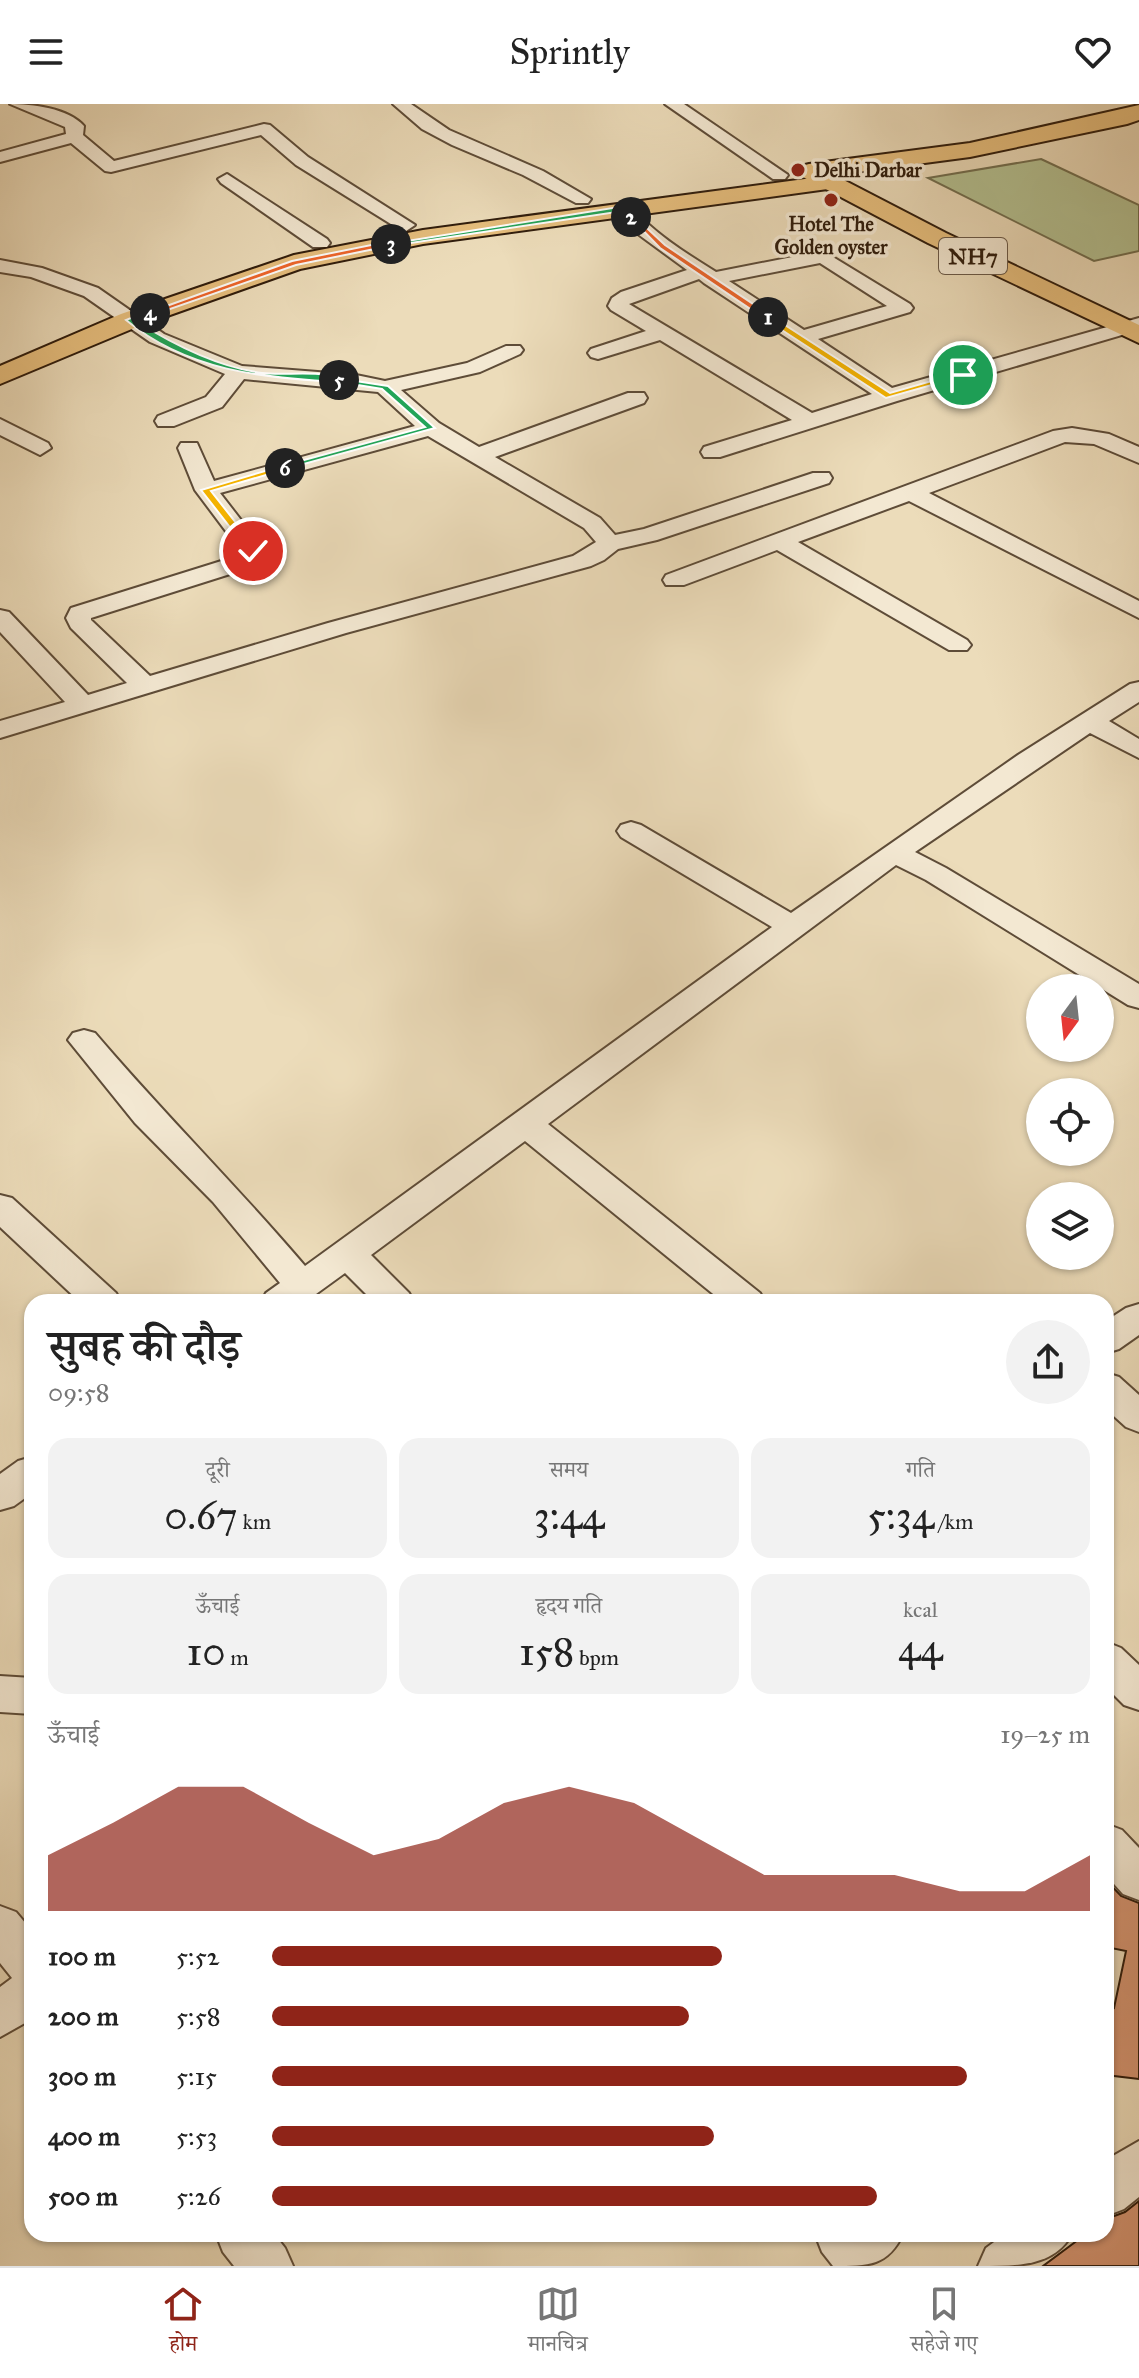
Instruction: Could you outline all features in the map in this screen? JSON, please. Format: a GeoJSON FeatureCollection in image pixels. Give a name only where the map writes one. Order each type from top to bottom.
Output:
{"type":"FeatureCollection","features":[{"type":"Feature","properties":{"kind":"main road"},"geometry":{"type":"LineString","coordinates":[[832,175],[902,188],[1136,118]]}},
{"type":"Feature","properties":{"kind":"main road"},"geometry":{"type":"LineString","coordinates":[[0,357],[122,314],[294,263],[423,237],[832,175],[1136,118]]}},
{"type":"Feature","properties":{"kind":"main road","name":"NH7"},"geometry":{"type":"LineString","coordinates":[[832,175],[902,188],[1136,327]]}},
{"type":"Feature","properties":{"kind":"main road","name":"NH7"},"geometry":{"type":"LineString","coordinates":[[832,175],[869,204],[1136,327]]}},
{"type":"Feature","properties":{"kind":"main road"},"geometry":{"type":"LineString","coordinates":[[0,376],[204,275],[320,243],[406,225],[582,199],[780,182],[835,192],[869,204]]}},
{"type":"Feature","properties":{"kind":"street"},"geometry":{"type":"LineString","coordinates":[[18,104],[71,123],[75,126],[74,137]]}},
{"type":"Feature","properties":{"kind":"street"},"geometry":{"type":"LineString","coordinates":[[401,104],[414,116],[466,147],[528,171],[582,199]]}},
{"type":"Feature","properties":{"kind":"street"},"geometry":{"type":"LineString","coordinates":[[673,104],[780,182]]}},
{"type":"Feature","properties":{"kind":"street"},"geometry":{"type":"LineString","coordinates":[[74,137],[114,167],[264,129],[302,161],[406,225]]}},
{"type":"Feature","properties":{"kind":"street"},"geometry":{"type":"LineString","coordinates":[[0,157],[74,137]]}},
{"type":"Feature","properties":{"kind":"street"},"geometry":{"type":"LineString","coordinates":[[227,179],[320,243]]}},
{"type":"Feature","properties":{"kind":"street"},"geometry":{"type":"LineString","coordinates":[[625,208],[647,234],[889,396]]}},
{"type":"Feature","properties":{"kind":"street"},"geometry":{"type":"LineString","coordinates":[[800,338],[903,308],[824,257],[706,276],[619,302],[622,311],[809,421]]}},
{"type":"Feature","properties":{"kind":"street"},"geometry":{"type":"LineString","coordinates":[[0,266],[65,281],[91,292],[157,338],[238,372],[356,381],[385,387],[473,368],[513,350]]}},
{"type":"Feature","properties":{"kind":"street"},"geometry":{"type":"LineString","coordinates":[[712,452],[889,396],[1136,327]]}},
{"type":"Feature","properties":{"kind":"street"},"geometry":{"type":"LineString","coordinates":[[598,353],[662,333]]}},
{"type":"Feature","properties":{"kind":"street"},"geometry":{"type":"LineString","coordinates":[[166,421],[214,402],[238,372]]}},
{"type":"Feature","properties":{"kind":"street"},"geometry":{"type":"LineString","coordinates":[[385,387],[431,428],[592,523],[610,543]]}},
{"type":"Feature","properties":{"kind":"street"},"geometry":{"type":"LineString","coordinates":[[476,456],[636,398]]}},
{"type":"Feature","properties":{"kind":"street"},"geometry":{"type":"LineString","coordinates":[[0,426],[40,448]]}},
{"type":"Feature","properties":{"kind":"street"},"geometry":{"type":"LineString","coordinates":[[206,490],[431,428]]}},
{"type":"Feature","properties":{"kind":"street"},"geometry":{"type":"LineString","coordinates":[[675,580],[1068,435],[1095,436],[1139,456]]}},
{"type":"Feature","properties":{"kind":"street"},"geometry":{"type":"LineString","coordinates":[[144,685],[78,618],[90,608],[240,563],[253,551],[206,490],[189,448]]}},
{"type":"Feature","properties":{"kind":"street"},"geometry":{"type":"LineString","coordinates":[[0,730],[144,685],[582,561],[596,555],[610,543],[649,535],[821,478]]}},
{"type":"Feature","properties":{"kind":"street"},"geometry":{"type":"LineString","coordinates":[[913,494],[1139,611]]}},
{"type":"Feature","properties":{"kind":"street"},"geometry":{"type":"LineString","coordinates":[[779,541],[958,645]]}},
{"type":"Feature","properties":{"kind":"street"},"geometry":{"type":"LineString","coordinates":[[0,617],[82,704]]}},
{"type":"Feature","properties":{"kind":"street"},"geometry":{"type":"LineString","coordinates":[[84,1040],[147,1115],[225,1194],[290,1294],[527,1125],[896,854],[1139,690]]}},
{"type":"Feature","properties":{"kind":"street"},"geometry":{"type":"LineString","coordinates":[[1089,721],[1139,750]]}},
{"type":"Feature","properties":{"kind":"street"},"geometry":{"type":"LineString","coordinates":[[631,831],[795,928]]}},
{"type":"Feature","properties":{"kind":"street"},"geometry":{"type":"LineString","coordinates":[[896,854],[936,874],[1139,998]]}},
{"type":"Feature","properties":{"kind":"street"},"geometry":{"type":"LineString","coordinates":[[527,1125],[737,1294]]}},
{"type":"Feature","properties":{"kind":"street"},"geometry":{"type":"LineString","coordinates":[[0,1207],[94,1294]]}},
{"type":"Feature","properties":{"kind":"street"},"geometry":{"type":"LineString","coordinates":[[347,1253],[388,1294]]}},
{"type":"Feature","properties":{"kind":"street"},"geometry":{"type":"LineString","coordinates":[[1114,1334],[1139,1317]]}},
{"type":"Feature","properties":{"kind":"street"},"geometry":{"type":"LineString","coordinates":[[1114,1394],[1139,1417]]}},
{"type":"Feature","properties":{"kind":"street"},"geometry":{"type":"LineString","coordinates":[[0,1495],[24,1478]]}},
{"type":"Feature","properties":{"kind":"street"},"geometry":{"type":"LineString","coordinates":[[1114,1668],[1139,1692]]}},
{"type":"Feature","properties":{"kind":"street"},"geometry":{"type":"LineString","coordinates":[[0,1694],[24,1696]]}},
{"type":"Feature","properties":{"kind":"street"},"geometry":{"type":"LineString","coordinates":[[1114,1852],[1139,1879]]}},
{"type":"Feature","properties":{"kind":"street"},"geometry":{"type":"LineString","coordinates":[[0,1927],[24,1957]]}},
{"type":"Feature","properties":{"kind":"street"},"geometry":{"type":"LineString","coordinates":[[0,2014],[24,1998]]}},
{"type":"Feature","properties":{"kind":"street"},"geometry":{"type":"LineString","coordinates":[[1114,2185],[1139,2166]]}},
{"type":"Feature","properties":{"kind":"street"},"geometry":{"type":"LineString","coordinates":[[248,2242],[267,2266]]}},
{"type":"Feature","properties":{"kind":"street"},"geometry":{"type":"LineString","coordinates":[[846,2242],[854,2252],[867,2242]]}},
{"type":"Feature","properties":{"kind":"street"},"geometry":{"type":"LineString","coordinates":[[1004,2266],[1036,2242]]}},
{"type":"Feature","properties":{"kind":"green space"},"geometry":{"type":"Polygon","coordinates":[[[1041,159],[1139,205],[1139,251],[1094,261],[928,178],[1041,159]]]}},
{"type":"Feature","properties":{"kind":"building"},"geometry":{"type":"Polygon","coordinates":[[[1114,1889],[1121,1896],[1139,1903],[1139,2079],[1114,2076],[1114,2008],[1126,1951],[1114,1949],[1114,1889]]]}},
{"type":"Feature","properties":{"kind":"building"},"geometry":{"type":"Polygon","coordinates":[[[1139,2201],[1139,2266],[1043,2266],[1075,2242],[1114,2242],[1114,2216],[1139,2201]]]}},
{"type":"Feature","properties":{"kind":"place","name":"Delhi Darbar"},"geometry":{"type":"Point","coordinates":[798,170]}},
{"type":"Feature","properties":{"kind":"place","name":"Hotel The Golden oyster"},"geometry":{"type":"Point","coordinates":[831,200]}},
{"type":"Feature","properties":{"kind":"route"},"geometry":{"type":"LineString","coordinates":[[253,551],[206,490],[431,428],[385,387],[356,381],[238,372],[157,338],[130,320],[294,263],[423,237],[625,208],[647,234],[663,246],[889,396],[963,375]]}}]}
